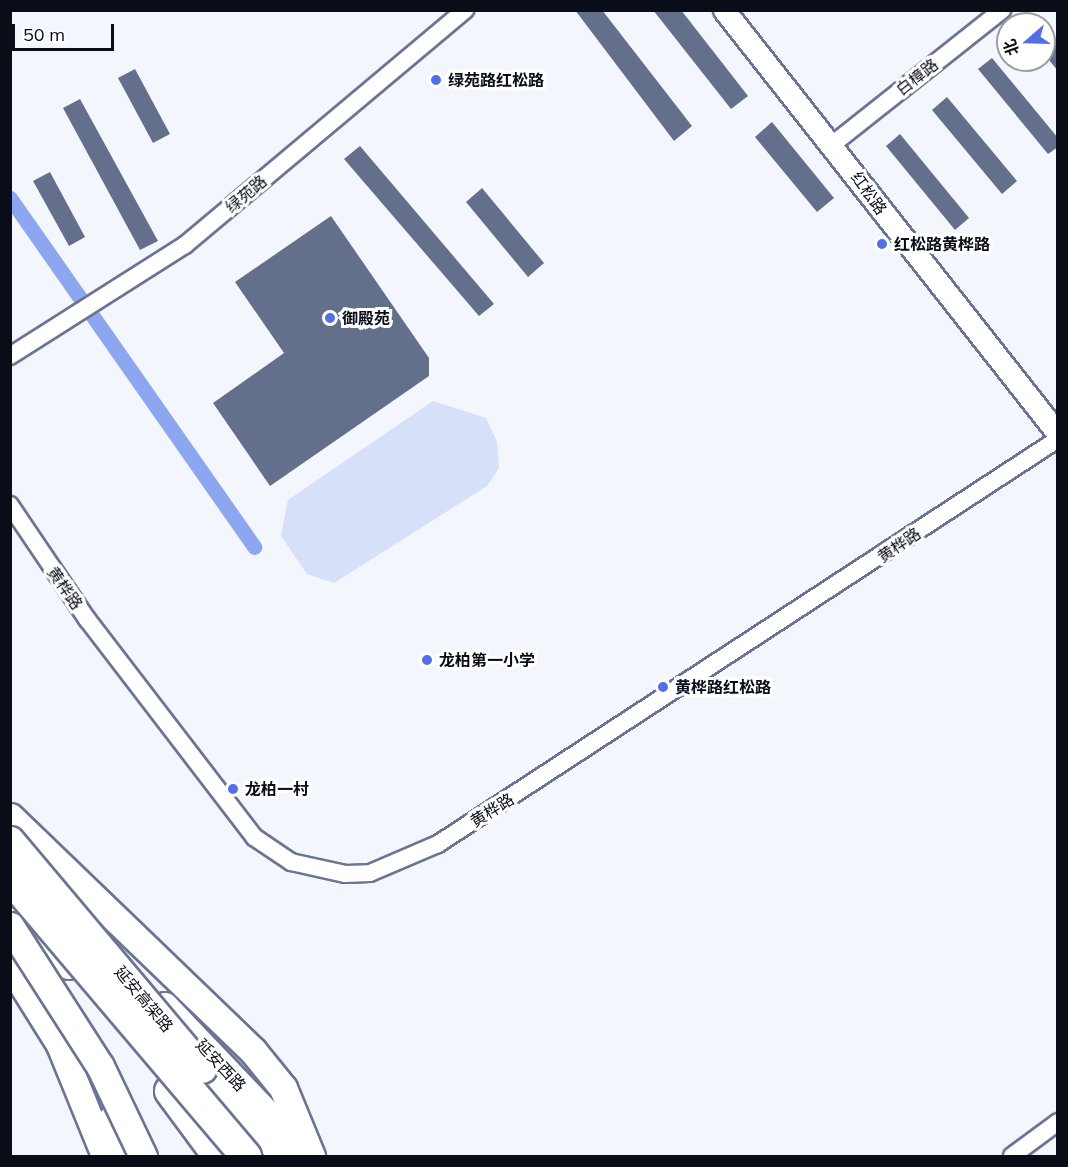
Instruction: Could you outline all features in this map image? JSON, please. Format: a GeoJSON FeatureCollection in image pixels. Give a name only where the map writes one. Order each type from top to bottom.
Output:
{"type":"FeatureCollection","features":[{"type":"Feature","properties":{"kind":"highway"},"geometry":{"type":"LineString","coordinates":[[10,817],[253,1051],[283,1089],[309,1156]]}},
{"type":"Feature","properties":{"kind":"highway","name":"延安高架路"},"geometry":{"type":"LineString","coordinates":[[10,841],[279,1156]]}},
{"type":"Feature","properties":{"kind":"highway","name":"延安高架路"},"geometry":{"type":"LineString","coordinates":[[10,878],[246,1156]]}},
{"type":"Feature","properties":{"kind":"highway"},"geometry":{"type":"LineString","coordinates":[[10,883],[170,1090],[216,1156]]}},
{"type":"Feature","properties":{"kind":"highway"},"geometry":{"type":"LineString","coordinates":[[10,929],[100,1066],[143,1156]]}},
{"type":"Feature","properties":{"kind":"highway"},"geometry":{"type":"LineString","coordinates":[[56,997],[89,1061],[125,1156]]}},
{"type":"Feature","properties":{"kind":"highway"},"geometry":{"type":"LineString","coordinates":[[203,1069],[286,1156]]}},
{"type":"Feature","properties":{"kind":"main road","name":"延安西路"},"geometry":{"type":"LineString","coordinates":[[10,841],[309,1156]]}},
{"type":"Feature","properties":{"kind":"main road"},"geometry":{"type":"LineString","coordinates":[[10,906],[258,1156]]}},
{"type":"Feature","properties":{"kind":"main road"},"geometry":{"type":"LineString","coordinates":[[10,929],[43,940]]}},
{"type":"Feature","properties":{"kind":"main road"},"geometry":{"type":"LineString","coordinates":[[10,929],[71,1032],[125,1156]]}},
{"type":"Feature","properties":{"kind":"main road"},"geometry":{"type":"LineString","coordinates":[[10,965],[60,1045],[105,1156]]}},
{"type":"Feature","properties":{"kind":"street","name":"绿苑路"},"geometry":{"type":"LineString","coordinates":[[10,356],[104,300],[185,245],[465,10]]}},
{"type":"Feature","properties":{"kind":"street","name":"红松路"},"geometry":{"type":"LineString","coordinates":[[724,10],[833,144],[1058,434]]}},
{"type":"Feature","properties":{"kind":"street","name":"白樟路"},"geometry":{"type":"LineString","coordinates":[[833,144],[1002,10]]}},
{"type":"Feature","properties":{"kind":"street","name":"黄桦路"},"geometry":{"type":"LineString","coordinates":[[10,505],[87,619],[254,837],[300,864],[345,874],[370,873],[412,860],[469,825],[1058,440]]}},
{"type":"Feature","properties":{"kind":"street"},"geometry":{"type":"LineString","coordinates":[[1012,1156],[1058,1122]]}},
{"type":"Feature","properties":{"kind":"shaded area"},"geometry":{"type":"Polygon","coordinates":[[[433,401],[486,418],[497,442],[499,468],[487,486],[334,583],[307,574],[281,536],[288,500],[433,401]]]}},
{"type":"Feature","properties":{"kind":"building"},"geometry":{"type":"Polygon","coordinates":[[[575,10],[602,10],[692,126],[674,141],[575,10]]]}},
{"type":"Feature","properties":{"kind":"building"},"geometry":{"type":"Polygon","coordinates":[[[653,10],[681,10],[748,96],[731,109],[653,10]]]}},
{"type":"Feature","properties":{"kind":"building"},"geometry":{"type":"Polygon","coordinates":[[[1056,40],[1058,42],[1058,71],[1056,69],[1056,40]]]}},
{"type":"Feature","properties":{"kind":"building"},"geometry":{"type":"Polygon","coordinates":[[[992,58],[996,63],[996,72],[1004,72],[1058,138],[1058,147],[1048,154],[978,69],[992,58]]]}},
{"type":"Feature","properties":{"kind":"building"},"geometry":{"type":"Polygon","coordinates":[[[135,69],[170,134],[153,143],[118,78],[135,69]]]}},
{"type":"Feature","properties":{"kind":"building"},"geometry":{"type":"Polygon","coordinates":[[[947,97],[1017,181],[1002,194],[932,110],[947,97]]]}},
{"type":"Feature","properties":{"kind":"building"},"geometry":{"type":"Polygon","coordinates":[[[80,99],[158,241],[140,250],[63,108],[80,99]]]}},
{"type":"Feature","properties":{"kind":"building"},"geometry":{"type":"Polygon","coordinates":[[[772,122],[834,198],[817,212],[755,137],[772,122]]]}},
{"type":"Feature","properties":{"kind":"building"},"geometry":{"type":"Polygon","coordinates":[[[900,134],[969,218],[955,230],[886,146],[900,134]]]}},
{"type":"Feature","properties":{"kind":"building"},"geometry":{"type":"Polygon","coordinates":[[[360,146],[494,304],[479,316],[344,159],[360,146]]]}},
{"type":"Feature","properties":{"kind":"building"},"geometry":{"type":"Polygon","coordinates":[[[50,172],[85,237],[69,246],[33,181],[50,172]]]}},
{"type":"Feature","properties":{"kind":"building"},"geometry":{"type":"Polygon","coordinates":[[[482,188],[544,263],[528,277],[466,202],[482,188]]]}},
{"type":"Feature","properties":{"kind":"building","name":"御殿苑"},"geometry":{"type":"Polygon","coordinates":[[[331,216],[429,358],[429,376],[270,486],[213,403],[284,353],[235,282],[331,216]]]}},
{"type":"Feature","properties":{"kind":"waterway"},"geometry":{"type":"LineString","coordinates":[[10,198],[254,547]]}},
{"type":"Feature","properties":{"kind":"place","name":"绿苑路红松路"},"geometry":{"type":"Point","coordinates":[436,80]}},
{"type":"Feature","properties":{"kind":"place","name":"红松路黄桦路"},"geometry":{"type":"Point","coordinates":[882,244]}},
{"type":"Feature","properties":{"kind":"place","name":"御殿苑"},"geometry":{"type":"Point","coordinates":[330,318]}},
{"type":"Feature","properties":{"kind":"place","name":"龙柏第一小学"},"geometry":{"type":"Point","coordinates":[427,660]}},
{"type":"Feature","properties":{"kind":"place","name":"黄桦路红松路"},"geometry":{"type":"Point","coordinates":[663,687]}},
{"type":"Feature","properties":{"kind":"place","name":"龙柏一村"},"geometry":{"type":"Point","coordinates":[233,789]}}]}
